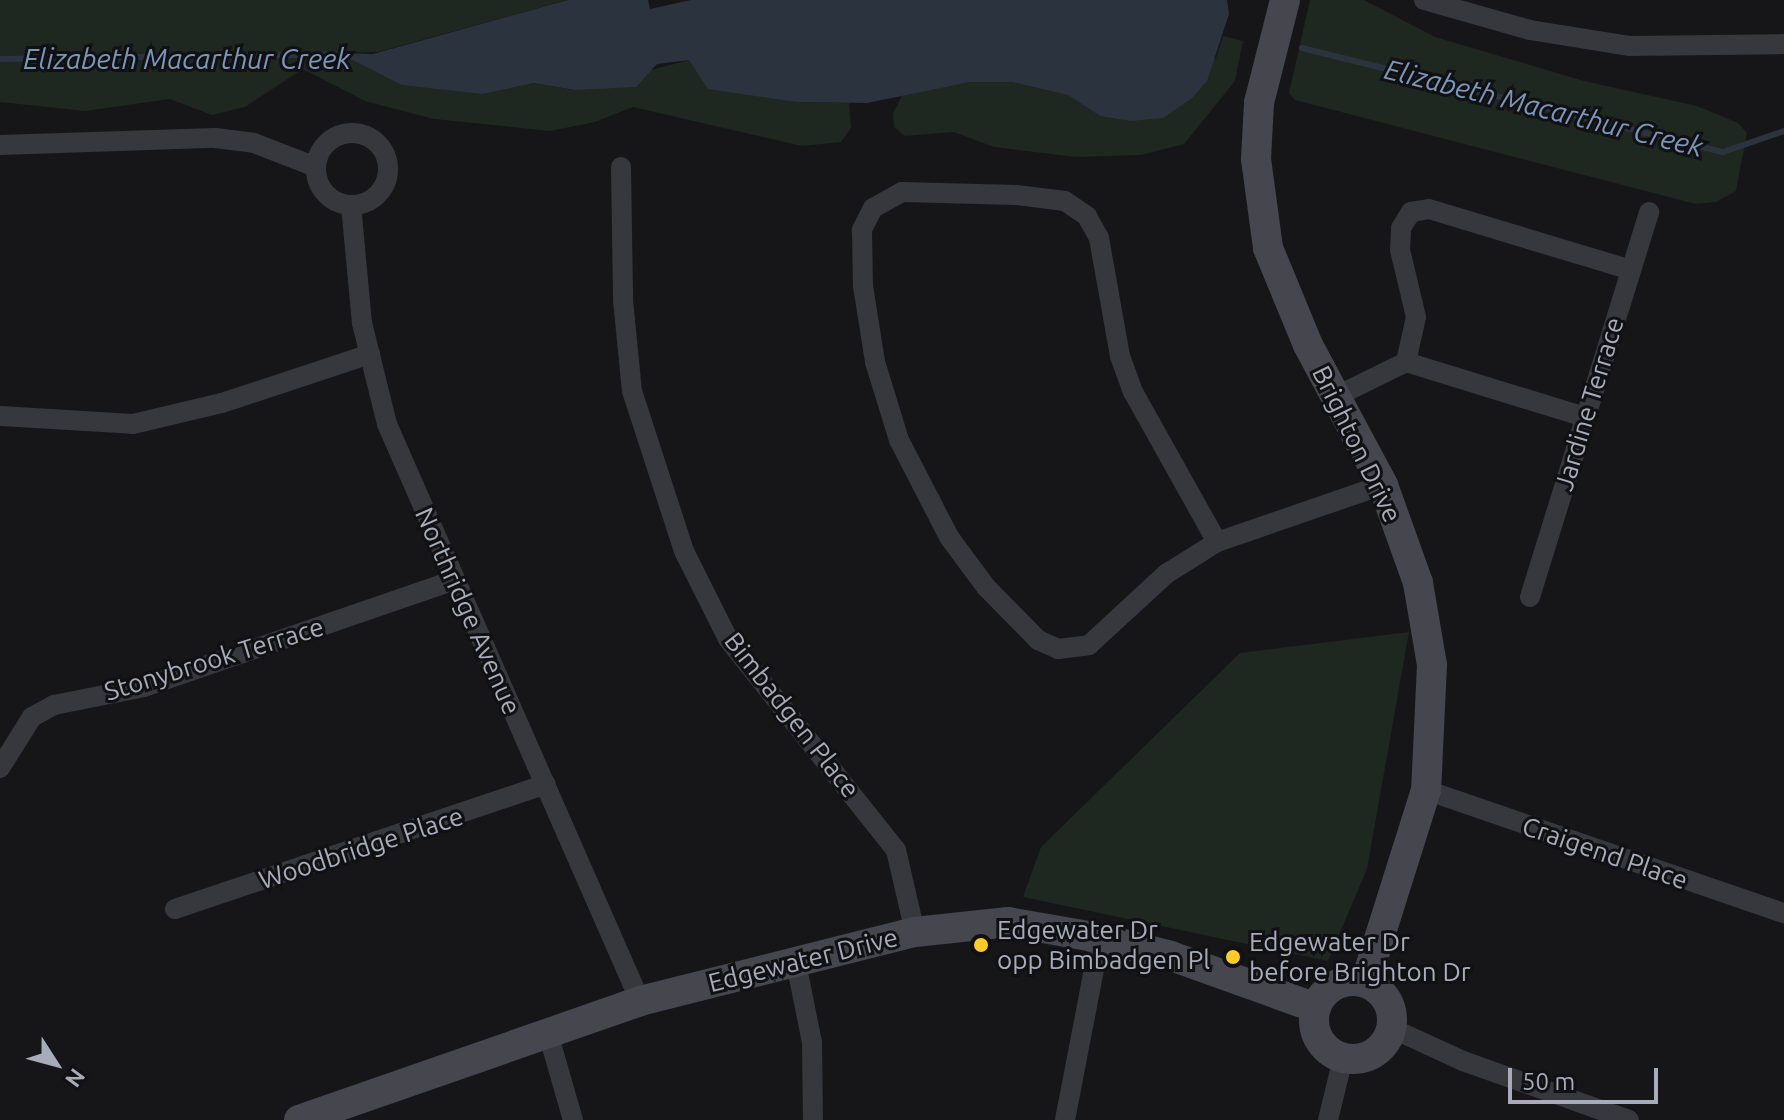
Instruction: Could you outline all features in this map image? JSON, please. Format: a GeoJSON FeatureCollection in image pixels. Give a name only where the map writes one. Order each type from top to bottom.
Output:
{"type":"FeatureCollection","features":[{"type":"Feature","properties":{"kind":"street","name":"Brighton Drive"},"geometry":{"type":"LineString","coordinates":[[1285,0],[1259,103],[1256,159],[1268,248],[1308,345],[1383,485],[1418,583],[1426,622],[1433,710],[1426,790],[1365,983]]}},
{"type":"Feature","properties":{"kind":"street"},"geometry":{"type":"LineString","coordinates":[[1424,0],[1530,30],[1629,46],[1784,44]]}},
{"type":"Feature","properties":{"kind":"street"},"geometry":{"type":"LineString","coordinates":[[356,133],[378,144],[386,158],[384,183],[374,197],[351,205],[325,194],[316,167],[320,151],[339,135],[356,133]]}},
{"type":"Feature","properties":{"kind":"street"},"geometry":{"type":"LineString","coordinates":[[0,145],[215,138],[254,143],[316,167]]}},
{"type":"Feature","properties":{"kind":"street","name":"Bimbadgen Place"},"geometry":{"type":"LineString","coordinates":[[621,167],[623,300],[632,391],[684,551],[728,639],[896,850],[915,932]]}},
{"type":"Feature","properties":{"kind":"street"},"geometry":{"type":"LineString","coordinates":[[1217,542],[1133,392],[1120,356],[1099,238],[1087,216],[1065,201],[1016,195],[902,192],[882,200],[862,230],[863,286],[875,362],[899,440],[928,501],[965,559],[1031,634],[1058,649],[1077,649],[1097,640],[1166,574],[1217,542],[1383,485]]}},
{"type":"Feature","properties":{"kind":"street","name":"Northridge Avenue"},"geometry":{"type":"LineString","coordinates":[[351,205],[362,323],[387,424],[640,1001]]}},
{"type":"Feature","properties":{"kind":"street"},"geometry":{"type":"LineString","coordinates":[[1406,362],[1416,317],[1400,250],[1401,228],[1411,212],[1429,209],[1631,270]]}},
{"type":"Feature","properties":{"kind":"street","name":"Jardine Terrace"},"geometry":{"type":"LineString","coordinates":[[1530,597],[1649,212]]}},
{"type":"Feature","properties":{"kind":"street"},"geometry":{"type":"LineString","coordinates":[[0,416],[133,424],[222,403],[370,354]]}},
{"type":"Feature","properties":{"kind":"street"},"geometry":{"type":"LineString","coordinates":[[1337,396],[1406,362],[1585,417]]}},
{"type":"Feature","properties":{"kind":"street","name":"Stonybrook Terrace"},"geometry":{"type":"LineString","coordinates":[[0,768],[32,717],[54,705],[144,687],[454,580]]}},
{"type":"Feature","properties":{"kind":"street","name":"Woodbridge Place"},"geometry":{"type":"LineString","coordinates":[[175,909],[546,784]]}},
{"type":"Feature","properties":{"kind":"street","name":"Craigend Place"},"geometry":{"type":"LineString","coordinates":[[1426,790],[1784,913]]}},
{"type":"Feature","properties":{"kind":"street","name":"Edgewater Drive"},"geometry":{"type":"LineString","coordinates":[[313,1118],[640,1001],[915,932],[1008,922],[1100,938],[1171,956],[1316,1008]]}},
{"type":"Feature","properties":{"kind":"street"},"geometry":{"type":"LineString","coordinates":[[1065,1120],[1100,938]]}},
{"type":"Feature","properties":{"kind":"street"},"geometry":{"type":"LineString","coordinates":[[796,963],[812,1042],[813,1120]]}},
{"type":"Feature","properties":{"kind":"street"},"geometry":{"type":"LineString","coordinates":[[1341,983],[1365,983],[1383,995],[1391,1028],[1374,1053],[1343,1058],[1319,1039],[1316,1008],[1341,983]]}},
{"type":"Feature","properties":{"kind":"street"},"geometry":{"type":"LineString","coordinates":[[1391,1028],[1463,1061],[1627,1120]]}},
{"type":"Feature","properties":{"kind":"street"},"geometry":{"type":"LineString","coordinates":[[548,1033],[573,1120]]}},
{"type":"Feature","properties":{"kind":"street"},"geometry":{"type":"LineString","coordinates":[[1328,1120],[1343,1058]]}},
{"type":"Feature","properties":{"kind":"shaded area"},"geometry":{"type":"Polygon","coordinates":[[[0,0],[567,0],[378,52],[340,53],[483,94],[534,83],[575,90],[689,60],[797,102],[849,103],[851,128],[841,142],[802,146],[633,107],[595,122],[550,131],[434,119],[365,101],[303,69],[245,107],[212,115],[170,99],[85,111],[0,102],[0,0]]]}},
{"type":"Feature","properties":{"kind":"shaded area"},"geometry":{"type":"Polygon","coordinates":[[[568,0],[648,0],[650,9],[691,0],[1227,0],[1229,14],[1207,81],[1192,98],[1163,118],[1131,121],[1100,116],[1068,95],[1012,82],[970,82],[867,103],[797,102],[708,89],[689,60],[657,64],[636,87],[575,90],[534,83],[483,94],[402,85],[339,53],[373,54],[568,0]]]}},
{"type":"Feature","properties":{"kind":"shaded area"},"geometry":{"type":"Polygon","coordinates":[[[1310,0],[1364,0],[1435,37],[1584,81],[1697,106],[1738,123],[1747,133],[1736,191],[1716,202],[1696,204],[1295,100],[1289,93],[1310,0]]]}},
{"type":"Feature","properties":{"kind":"shaded area"},"geometry":{"type":"Polygon","coordinates":[[[1223,36],[1243,41],[1235,81],[1184,144],[1141,155],[1075,157],[994,147],[954,132],[905,136],[894,127],[893,113],[903,94],[970,82],[1012,82],[1068,95],[1100,116],[1216,58],[1223,36]]]}},
{"type":"Feature","properties":{"kind":"shaded area"},"geometry":{"type":"Polygon","coordinates":[[[1409,632],[1367,869],[1328,961],[1023,897],[1041,847],[1240,653],[1409,632]]]}},
{"type":"Feature","properties":{"kind":"waterway","name":"Elizabeth Macarthur Creek"},"geometry":{"type":"LineString","coordinates":[[1302,48],[1723,152],[1784,131]]}},
{"type":"Feature","properties":{"kind":"waterway","name":"Elizabeth Macarthur Creek"},"geometry":{"type":"LineString","coordinates":[[0,59],[344,54]]}},
{"type":"Feature","properties":{"kind":"place","name":"Edgewater Dr opp Bimbadgen Pl"},"geometry":{"type":"Point","coordinates":[981,945]}},
{"type":"Feature","properties":{"kind":"place","name":"Edgewater Dr before Brighton Dr"},"geometry":{"type":"Point","coordinates":[1233,957]}}]}
